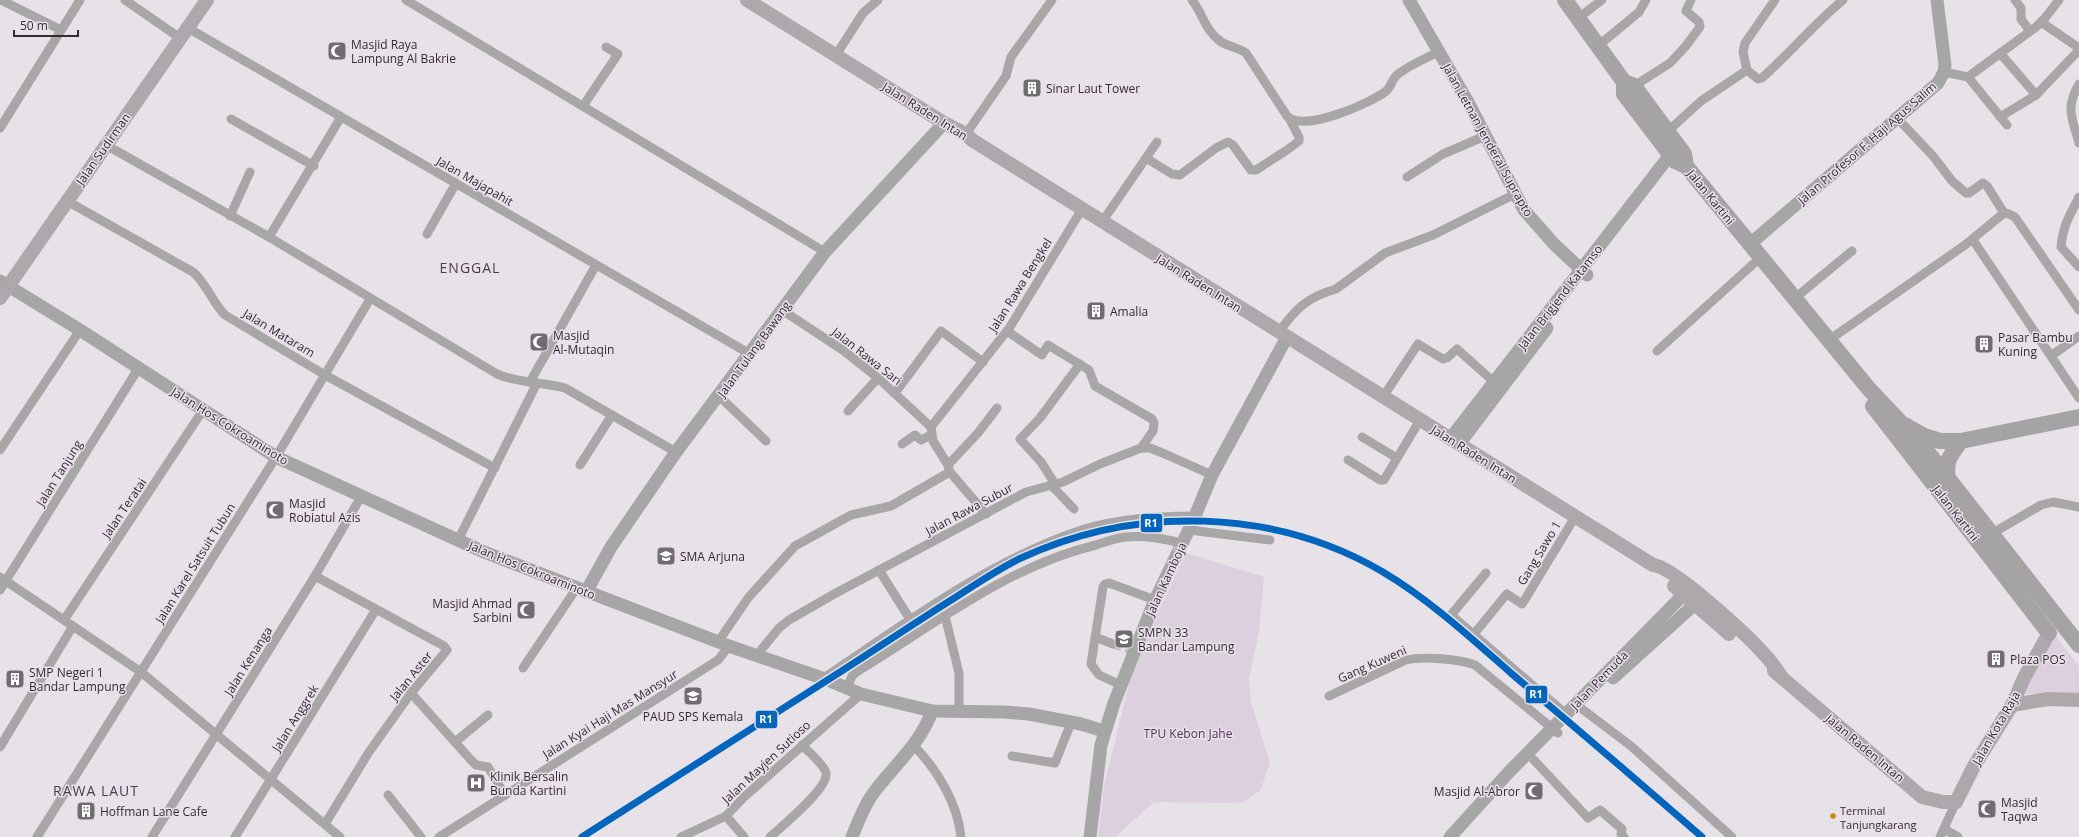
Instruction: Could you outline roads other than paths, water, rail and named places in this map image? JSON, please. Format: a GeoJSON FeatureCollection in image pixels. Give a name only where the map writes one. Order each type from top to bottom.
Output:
{"type":"FeatureCollection","features":[{"type":"Feature","properties":{"kind":"highway","name":"Jalan Kartini"},"geometry":{"type":"LineString","coordinates":[[1564,0],[1598,46],[1684,154],[1677,161],[1761,257],[1869,389],[1902,424],[1907,426],[1991,534],[2058,627]]}},
{"type":"Feature","properties":{"kind":"highway"},"geometry":{"type":"LineString","coordinates":[[1629,84],[1624,94],[1677,161]]}},
{"type":"Feature","properties":{"kind":"highway","name":"Jalan Kartini"},"geometry":{"type":"LineString","coordinates":[[1869,389],[1871,404],[2058,627],[2079,644]]}},
{"type":"Feature","properties":{"kind":"highway"},"geometry":{"type":"LineString","coordinates":[[1907,426],[1924,436],[1940,441],[1961,441],[2079,417]]}},
{"type":"Feature","properties":{"kind":"highway"},"geometry":{"type":"LineString","coordinates":[[1948,480],[1946,466],[1948,460],[1961,441]]}},
{"type":"Feature","properties":{"kind":"main road","name":"Jalan Sudirman"},"geometry":{"type":"LineString","coordinates":[[3,288],[67,201],[207,0]]}},
{"type":"Feature","properties":{"kind":"main road","name":"Jalan Raden Intan"},"geometry":{"type":"LineString","coordinates":[[753,2],[944,123],[966,134],[972,140],[1102,222],[1575,517],[1653,565],[1660,566],[1665,569],[1704,599],[1764,653],[1781,676]]}},
{"type":"Feature","properties":{"kind":"main road","name":"Jalan Raden Intan"},"geometry":{"type":"LineString","coordinates":[[1653,565],[1656,572],[1684,594],[1760,661],[1781,676],[1922,797],[1944,802],[1956,802]]}},
{"type":"Feature","properties":{"kind":"main road","name":"Jalan Kota Raja"},"geometry":{"type":"LineString","coordinates":[[1956,802],[1974,766],[2012,705],[2024,678],[2058,627]]}},
{"type":"Feature","properties":{"kind":"main road"},"geometry":{"type":"LineString","coordinates":[[2012,705],[2048,699],[2079,700]]}},
{"type":"Feature","properties":{"kind":"street"},"geometry":{"type":"LineString","coordinates":[[1,0],[61,30]]}},
{"type":"Feature","properties":{"kind":"street"},"geometry":{"type":"LineString","coordinates":[[0,128],[80,0]]}},
{"type":"Feature","properties":{"kind":"street","name":"Jalan Majapahit"},"geometry":{"type":"LineString","coordinates":[[125,0],[341,117],[750,354]]}},
{"type":"Feature","properties":{"kind":"street"},"geometry":{"type":"LineString","coordinates":[[406,0],[825,252]]}},
{"type":"Feature","properties":{"kind":"street"},"geometry":{"type":"LineString","coordinates":[[966,134],[1006,76],[1011,57],[1052,0]]}},
{"type":"Feature","properties":{"kind":"street"},"geometry":{"type":"LineString","coordinates":[[1146,158],[1172,174],[1180,174],[1216,148],[1228,142],[1233,145],[1251,170],[1256,170],[1299,141],[1299,137],[1289,118],[1246,53],[1235,46],[1224,44],[1216,38],[1206,26],[1192,0]]}},
{"type":"Feature","properties":{"kind":"street","name":"Jalan Letnan Jenderal Suprapto"},"geometry":{"type":"LineString","coordinates":[[1409,0],[1485,136],[1515,194],[1535,224],[1554,244],[1585,272]]}},
{"type":"Feature","properties":{"kind":"street"},"geometry":{"type":"LineString","coordinates":[[1577,19],[1602,0]]}},
{"type":"Feature","properties":{"kind":"street"},"geometry":{"type":"LineString","coordinates":[[1598,46],[1639,12],[1646,0]]}},
{"type":"Feature","properties":{"kind":"street"},"geometry":{"type":"LineString","coordinates":[[1629,84],[1670,63],[1685,48],[1700,26],[1698,22],[1687,13],[1686,9],[1691,0]]}},
{"type":"Feature","properties":{"kind":"street"},"geometry":{"type":"LineString","coordinates":[[1775,0],[1745,43],[1743,52],[1747,70],[1758,79],[1762,78],[1791,52],[1824,16],[1843,0]]}},
{"type":"Feature","properties":{"kind":"street","name":"Jalan Profesor F. Haji Agus Salim"},"geometry":{"type":"LineString","coordinates":[[1750,244],[1931,90],[1944,72],[1945,53],[1938,0]]}},
{"type":"Feature","properties":{"kind":"street"},"geometry":{"type":"LineString","coordinates":[[2015,0],[2020,8],[2021,19],[2030,31]]}},
{"type":"Feature","properties":{"kind":"street"},"geometry":{"type":"LineString","coordinates":[[1968,77],[2041,22],[2058,0]]}},
{"type":"Feature","properties":{"kind":"street"},"geometry":{"type":"LineString","coordinates":[[836,55],[863,13],[874,1]]}},
{"type":"Feature","properties":{"kind":"street"},"geometry":{"type":"LineString","coordinates":[[2000,117],[2036,95],[2079,49],[2041,22]]}},
{"type":"Feature","properties":{"kind":"street"},"geometry":{"type":"LineString","coordinates":[[583,106],[618,54],[606,47]]}},
{"type":"Feature","properties":{"kind":"street"},"geometry":{"type":"LineString","coordinates":[[1289,118],[1300,122],[1316,120],[1367,102],[1385,92],[1397,75],[1438,52]]}},
{"type":"Feature","properties":{"kind":"street"},"geometry":{"type":"LineString","coordinates":[[2000,53],[2036,95]]}},
{"type":"Feature","properties":{"kind":"street"},"geometry":{"type":"LineString","coordinates":[[1668,132],[1701,101],[1747,70]]}},
{"type":"Feature","properties":{"kind":"street"},"geometry":{"type":"LineString","coordinates":[[1944,72],[1968,77],[2007,125]]}},
{"type":"Feature","properties":{"kind":"street"},"geometry":{"type":"LineString","coordinates":[[2079,84],[2071,100],[2070,110],[2079,143]]}},
{"type":"Feature","properties":{"kind":"street"},"geometry":{"type":"LineString","coordinates":[[269,237],[314,166],[341,117]]}},
{"type":"Feature","properties":{"kind":"street"},"geometry":{"type":"LineString","coordinates":[[231,119],[314,166]]}},
{"type":"Feature","properties":{"kind":"street"},"geometry":{"type":"LineString","coordinates":[[1898,119],[1933,156],[1959,188],[1966,193],[1969,193],[1984,184],[2000,204],[2004,214]]}},
{"type":"Feature","properties":{"kind":"street","name":"Jalan Tulang Bawang"},"geometry":{"type":"LineString","coordinates":[[581,590],[676,452],[825,252],[944,123]]}},
{"type":"Feature","properties":{"kind":"street"},"geometry":{"type":"LineString","coordinates":[[1407,177],[1443,154],[1485,136]]}},
{"type":"Feature","properties":{"kind":"street"},"geometry":{"type":"LineString","coordinates":[[1102,222],[1157,142]]}},
{"type":"Feature","properties":{"kind":"street"},"geometry":{"type":"LineString","coordinates":[[106,145],[269,237],[496,374],[509,380],[552,384],[565,388],[676,452]]}},
{"type":"Feature","properties":{"kind":"street","name":"Jalan Brigjend Katamso"},"geometry":{"type":"LineString","coordinates":[[1454,441],[1630,213],[1677,161]]}},
{"type":"Feature","properties":{"kind":"street"},"geometry":{"type":"LineString","coordinates":[[230,216],[250,172]]}},
{"type":"Feature","properties":{"kind":"street"},"geometry":{"type":"LineString","coordinates":[[427,234],[456,184]]}},
{"type":"Feature","properties":{"kind":"street"},"geometry":{"type":"LineString","coordinates":[[1283,335],[1293,312],[1309,299],[1329,290],[1336,289],[1376,259],[1398,247],[1433,235],[1515,194]]}},
{"type":"Feature","properties":{"kind":"street"},"geometry":{"type":"LineString","coordinates":[[2079,197],[2067,217],[2062,233],[2061,247],[2079,267]]}},
{"type":"Feature","properties":{"kind":"street","name":"Jalan Mataram"},"geometry":{"type":"LineString","coordinates":[[67,201],[200,277],[216,304],[225,314],[325,375],[495,468]]}},
{"type":"Feature","properties":{"kind":"street","name":"Jalan Rawa Bengkel"},"geometry":{"type":"LineString","coordinates":[[931,431],[1007,331],[1082,209]]}},
{"type":"Feature","properties":{"kind":"street"},"geometry":{"type":"LineString","coordinates":[[1829,340],[1973,240],[2004,214],[2009,214],[2015,217],[2076,299],[2079,310]]}},
{"type":"Feature","properties":{"kind":"street"},"geometry":{"type":"LineString","coordinates":[[1973,240],[2079,398]]}},
{"type":"Feature","properties":{"kind":"street"},"geometry":{"type":"LineString","coordinates":[[1795,298],[1852,251]]}},
{"type":"Feature","properties":{"kind":"street"},"geometry":{"type":"LineString","coordinates":[[1657,351],[1761,257]]}},
{"type":"Feature","properties":{"kind":"street"},"geometry":{"type":"LineString","coordinates":[[458,540],[495,468],[534,383],[596,265]]}},
{"type":"Feature","properties":{"kind":"street","name":"Jalan Brigjend Katamso"},"geometry":{"type":"LineString","coordinates":[[1454,441],[1494,382],[1585,272]]}},
{"type":"Feature","properties":{"kind":"street","name":"Jalan Hos Cokroaminoto"},"geometry":{"type":"LineString","coordinates":[[3,288],[80,330],[276,457],[458,540],[581,590],[861,694],[932,711],[1004,712],[1071,723],[1104,731]]}},
{"type":"Feature","properties":{"kind":"street","name":"Jalan Karel Satsuit Tubun"},"geometry":{"type":"LineString","coordinates":[[37,837],[276,457],[370,299]]}},
{"type":"Feature","properties":{"kind":"street","name":"Jalan Rawa Sari"},"geometry":{"type":"LineString","coordinates":[[782,310],[844,351],[878,378],[895,393],[931,431]]}},
{"type":"Feature","properties":{"kind":"street"},"geometry":{"type":"LineString","coordinates":[[0,450],[80,330]]}},
{"type":"Feature","properties":{"kind":"street"},"geometry":{"type":"LineString","coordinates":[[895,393],[942,331],[983,362]]}},
{"type":"Feature","properties":{"kind":"street"},"geometry":{"type":"LineString","coordinates":[[1007,331],[1042,355],[1048,344],[1089,370],[1095,386],[1153,421],[1153,431],[1140,448]]}},
{"type":"Feature","properties":{"kind":"street","name":"Jalan Kamboja"},"geometry":{"type":"LineString","coordinates":[[1090,837],[1104,731],[1132,650],[1189,530],[1212,475],[1283,335]]}},
{"type":"Feature","properties":{"kind":"street"},"geometry":{"type":"LineString","coordinates":[[2052,356],[2079,336]]}},
{"type":"Feature","properties":{"kind":"street"},"geometry":{"type":"LineString","coordinates":[[1383,397],[1418,344],[1442,359],[1447,358],[1456,349],[1494,382]]}},
{"type":"Feature","properties":{"kind":"street"},"geometry":{"type":"LineString","coordinates":[[1074,509],[1053,485],[1041,462],[1021,440],[1021,437],[1040,418],[1080,364]]}},
{"type":"Feature","properties":{"kind":"street","name":"Jalan Tanjung"},"geometry":{"type":"LineString","coordinates":[[0,590],[3,579],[138,369]]}},
{"type":"Feature","properties":{"kind":"street"},"geometry":{"type":"LineString","coordinates":[[848,410],[878,378]]}},
{"type":"Feature","properties":{"kind":"street"},"geometry":{"type":"LineString","coordinates":[[719,396],[766,440]]}},
{"type":"Feature","properties":{"kind":"street"},"geometry":{"type":"LineString","coordinates":[[723,644],[748,598],[795,546],[851,515],[891,506],[948,468],[997,408]]}},
{"type":"Feature","properties":{"kind":"street","name":"Jalan Teratai"},"geometry":{"type":"LineString","coordinates":[[64,620],[203,410]]}},
{"type":"Feature","properties":{"kind":"street"},"geometry":{"type":"LineString","coordinates":[[580,466],[612,415]]}},
{"type":"Feature","properties":{"kind":"street"},"geometry":{"type":"LineString","coordinates":[[1348,460],[1380,480],[1384,480],[1420,420]]}},
{"type":"Feature","properties":{"kind":"street"},"geometry":{"type":"LineString","coordinates":[[902,444],[915,435],[920,440],[931,431],[933,441],[948,468],[986,514]]}},
{"type":"Feature","properties":{"kind":"street"},"geometry":{"type":"LineString","coordinates":[[1362,437],[1397,458]]}},
{"type":"Feature","properties":{"kind":"street"},"geometry":{"type":"LineString","coordinates":[[1140,448],[1150,448],[1212,475]]}},
{"type":"Feature","properties":{"kind":"street","name":"Jalan Rawa Subur"},"geometry":{"type":"LineString","coordinates":[[757,655],[779,628],[789,620],[879,570],[1026,492],[1053,485],[1140,448]]}},
{"type":"Feature","properties":{"kind":"street","name":"Jalan Kenanga"},"geometry":{"type":"LineString","coordinates":[[152,837],[315,576],[362,495]]}},
{"type":"Feature","properties":{"kind":"street"},"geometry":{"type":"LineString","coordinates":[[1991,534],[2031,509],[2041,505],[2053,502],[2079,507]]}},
{"type":"Feature","properties":{"kind":"street"},"geometry":{"type":"LineString","coordinates":[[822,679],[1000,564],[1071,533],[1120,521],[1167,516],[1195,516]]}},
{"type":"Feature","properties":{"kind":"street","name":"Gang Sawo 1"},"geometry":{"type":"LineString","coordinates":[[1474,634],[1507,594],[1518,603],[1522,604],[1575,517]]}},
{"type":"Feature","properties":{"kind":"street"},"geometry":{"type":"LineString","coordinates":[[1189,530],[1270,540]]}},
{"type":"Feature","properties":{"kind":"street"},"geometry":{"type":"LineString","coordinates":[[847,688],[852,676],[858,671],[945,616],[1038,564],[1079,549],[1125,537],[1154,537],[1182,544]]}},
{"type":"Feature","properties":{"kind":"street"},"geometry":{"type":"LineString","coordinates":[[879,570],[908,616]]}},
{"type":"Feature","properties":{"kind":"street"},"geometry":{"type":"LineString","coordinates":[[1486,573],[1452,615],[1566,714]]}},
{"type":"Feature","properties":{"kind":"street","name":"Jalan Aster"},"geometry":{"type":"LineString","coordinates":[[315,576],[376,611],[446,648],[446,653],[411,693],[369,752],[325,824]]}},
{"type":"Feature","properties":{"kind":"street"},"geometry":{"type":"LineString","coordinates":[[3,579],[141,672],[340,837]]}},
{"type":"Feature","properties":{"kind":"street"},"geometry":{"type":"LineString","coordinates":[[1121,685],[1099,675],[1091,664],[1103,588],[1107,583],[1155,600]]}},
{"type":"Feature","properties":{"kind":"street"},"geometry":{"type":"LineString","coordinates":[[523,668],[581,590]]}},
{"type":"Feature","properties":{"kind":"street","name":"Jalan Pemuda"},"geometry":{"type":"LineString","coordinates":[[1450,837],[1505,776],[1566,714],[1589,696],[1652,634],[1684,594]]}},
{"type":"Feature","properties":{"kind":"street","name":"Jalan Pemuda"},"geometry":{"type":"LineString","coordinates":[[1652,634],[1695,604]]}},
{"type":"Feature","properties":{"kind":"street","name":"Jalan Anggrek"},"geometry":{"type":"LineString","coordinates":[[235,837],[376,611]]}},
{"type":"Feature","properties":{"kind":"street"},"geometry":{"type":"LineString","coordinates":[[945,616],[959,673],[959,711]]}},
{"type":"Feature","properties":{"kind":"street"},"geometry":{"type":"LineString","coordinates":[[0,747],[73,626]]}},
{"type":"Feature","properties":{"kind":"street"},"geometry":{"type":"LineString","coordinates":[[1095,638],[1113,644]]}},
{"type":"Feature","properties":{"kind":"street","name":"Jalan Kyai Haji Mas Mansyur"},"geometry":{"type":"LineString","coordinates":[[439,837],[718,660],[723,644]]}},
{"type":"Feature","properties":{"kind":"street","name":"Gang Kuweni"},"geometry":{"type":"LineString","coordinates":[[1329,696],[1406,660],[1417,657],[1467,662],[1475,665],[1552,729]]}},
{"type":"Feature","properties":{"kind":"street"},"geometry":{"type":"LineString","coordinates":[[411,693],[476,765],[488,767],[506,795]]}},
{"type":"Feature","properties":{"kind":"street","name":"Jalan Mayjen Sutioso"},"geometry":{"type":"LineString","coordinates":[[681,837],[726,816],[744,797],[861,694]]}},
{"type":"Feature","properties":{"kind":"street","name":"Jalan Pemuda"},"geometry":{"type":"LineString","coordinates":[[1460,837],[1533,759],[1552,729],[1582,710],[1589,696]]}},
{"type":"Feature","properties":{"kind":"street"},"geometry":{"type":"LineString","coordinates":[[1582,710],[1632,746],[1732,837]]}},
{"type":"Feature","properties":{"kind":"street"},"geometry":{"type":"LineString","coordinates":[[852,837],[862,811],[871,797],[914,746],[927,726],[932,711]]}},
{"type":"Feature","properties":{"kind":"street"},"geometry":{"type":"LineString","coordinates":[[455,742],[488,715]]}},
{"type":"Feature","properties":{"kind":"street"},"geometry":{"type":"LineString","coordinates":[[1012,756],[1055,763],[1071,723]]}},
{"type":"Feature","properties":{"kind":"street"},"geometry":{"type":"LineString","coordinates":[[770,837],[816,794],[826,778],[825,770],[802,745]]}},
{"type":"Feature","properties":{"kind":"street"},"geometry":{"type":"LineString","coordinates":[[914,746],[941,780],[957,818],[961,837]]}},
{"type":"Feature","properties":{"kind":"street"},"geometry":{"type":"LineString","coordinates":[[1533,759],[1588,818],[1600,810],[1622,829],[1621,834],[1624,837]]}},
{"type":"Feature","properties":{"kind":"street"},"geometry":{"type":"LineString","coordinates":[[388,795],[421,837]]}},
{"type":"Feature","properties":{"kind":"street"},"geometry":{"type":"LineString","coordinates":[[1956,802],[1942,833],[1958,837]]}},
{"type":"Feature","properties":{"kind":"street"},"geometry":{"type":"LineString","coordinates":[[726,816],[744,837]]}},
{"type":"Feature","properties":{"kind":"tunnel"},"geometry":{"type":"LineString","coordinates":[[1113,644],[1129,649]]}},
{"type":"Feature","properties":{"kind":"place","name":"Masjid Raya Lampung Al Bakrie"},"geometry":{"type":"Point","coordinates":[337,51]}},
{"type":"Feature","properties":{"kind":"place","name":"Sinar Laut Tower"},"geometry":{"type":"Point","coordinates":[1032,88]}},
{"type":"Feature","properties":{"kind":"place","name":"Amalia"},"geometry":{"type":"Point","coordinates":[1096,311]}},
{"type":"Feature","properties":{"kind":"place","name":"Masjid Al-Mutaqin"},"geometry":{"type":"Point","coordinates":[539,342]}},
{"type":"Feature","properties":{"kind":"place","name":"Pasar Bambu Kuning"},"geometry":{"type":"Point","coordinates":[1984,344]}},
{"type":"Feature","properties":{"kind":"place","name":"Masjid Robiatul Azis"},"geometry":{"type":"Point","coordinates":[275,510]}},
{"type":"Feature","properties":{"kind":"place","name":"SMA Arjuna"},"geometry":{"type":"Point","coordinates":[666,556]}},
{"type":"Feature","properties":{"kind":"place","name":"Masjid Ahmad Sarbini"},"geometry":{"type":"Point","coordinates":[526,610]}},
{"type":"Feature","properties":{"kind":"place","name":"SMPN 33 Bandar Lampung"},"geometry":{"type":"Point","coordinates":[1124,639]}},
{"type":"Feature","properties":{"kind":"place","name":"Plaza POS"},"geometry":{"type":"Point","coordinates":[1996,659]}},
{"type":"Feature","properties":{"kind":"place","name":"SMP Negeri 1 Bandar Lampung"},"geometry":{"type":"Point","coordinates":[15,679]}},
{"type":"Feature","properties":{"kind":"place","name":"PAUD SPS Kemala"},"geometry":{"type":"Point","coordinates":[693,696]}},
{"type":"Feature","properties":{"kind":"place","name":"Klinik Bersalin Bunda Kartini"},"geometry":{"type":"Point","coordinates":[476,783]}},
{"type":"Feature","properties":{"kind":"place","name":"Masjid Al-Abror"},"geometry":{"type":"Point","coordinates":[1534,791]}},
{"type":"Feature","properties":{"kind":"place","name":"Masjid Taqwa"},"geometry":{"type":"Point","coordinates":[1987,809]}},
{"type":"Feature","properties":{"kind":"place","name":"Hoffman Lane Cafe"},"geometry":{"type":"Point","coordinates":[86,811]}},
{"type":"Feature","properties":{"kind":"place","name":"Terminal Tanjungkarang"},"geometry":{"type":"Point","coordinates":[1833,816]}},
{"type":"Feature","properties":{"kind":"district","name":"ENGGAL"},"geometry":{"type":"Point","coordinates":[470,267]}},
{"type":"Feature","properties":{"kind":"district","name":"RAWA LAUT"},"geometry":{"type":"Point","coordinates":[96,790]}},
{"type":"Feature","properties":{"kind":"park label","name":"TPU Kebon Jahe"},"geometry":{"type":"Point","coordinates":[1188,733]}}]}
